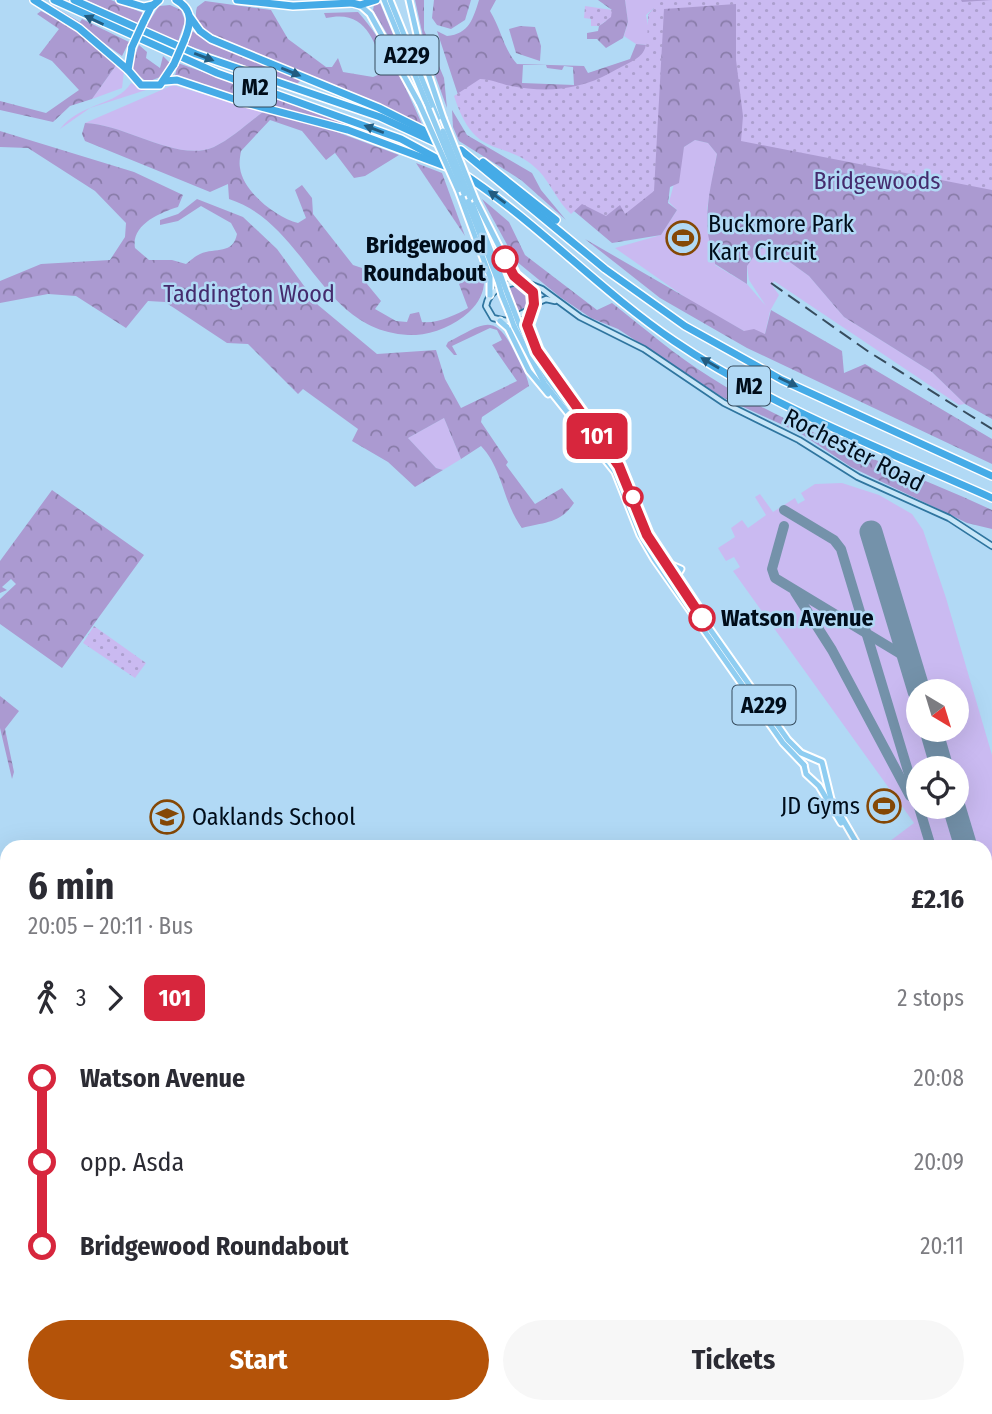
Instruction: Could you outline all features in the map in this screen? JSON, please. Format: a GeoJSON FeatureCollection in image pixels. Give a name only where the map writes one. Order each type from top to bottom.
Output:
{"type":"FeatureCollection","features":[{"type":"Feature","properties":{"kind":"highway"},"geometry":{"type":"LineString","coordinates":[[34,0],[79,28],[128,70],[135,81],[144,86],[157,86],[165,81],[184,41],[191,0]]}},
{"type":"Feature","properties":{"kind":"highway","name":"M2"},"geometry":{"type":"LineString","coordinates":[[54,0],[210,70],[401,139],[457,170],[522,215],[617,299],[695,355],[773,398],[992,498]]}},
{"type":"Feature","properties":{"kind":"highway","name":"M2"},"geometry":{"type":"LineString","coordinates":[[74,0],[206,58],[397,124],[491,174]]}},
{"type":"Feature","properties":{"kind":"highway"},"geometry":{"type":"LineString","coordinates":[[120,0],[144,7],[156,2]]}},
{"type":"Feature","properties":{"kind":"highway"},"geometry":{"type":"LineString","coordinates":[[176,0],[189,14]]}},
{"type":"Feature","properties":{"kind":"highway"},"geometry":{"type":"LineString","coordinates":[[237,0],[293,6],[376,0]]}},
{"type":"Feature","properties":{"kind":"highway"},"geometry":{"type":"LineString","coordinates":[[128,70],[132,47],[156,2]]}},
{"type":"Feature","properties":{"kind":"highway","name":"M2"},"geometry":{"type":"LineString","coordinates":[[189,14],[200,31],[211,39],[379,108],[461,150],[529,196],[561,225],[586,253]]}},
{"type":"Feature","properties":{"kind":"highway","name":"M2"},"geometry":{"type":"LineString","coordinates":[[165,81],[177,80],[246,103],[348,130],[457,170]]}},
{"type":"Feature","properties":{"kind":"highway","name":"M2"},"geometry":{"type":"LineString","coordinates":[[461,150],[635,293],[737,356],[822,399],[992,476]]}},
{"type":"Feature","properties":{"kind":"main road","name":"A229"},"geometry":{"type":"LineString","coordinates":[[384,0],[461,192],[500,280]]}},
{"type":"Feature","properties":{"kind":"main road","name":"A229"},"geometry":{"type":"LineString","coordinates":[[390,0],[473,199],[527,354],[558,403],[615,472],[642,540],[677,594],[783,743],[804,765],[806,774],[813,779],[831,810],[852,835]]}},
{"type":"Feature","properties":{"kind":"main road"},"geometry":{"type":"LineString","coordinates":[[409,0],[440,116],[473,199],[513,274],[533,292],[533,306],[527,325],[537,351],[598,439]]}},
{"type":"Feature","properties":{"kind":"main road"},"geometry":{"type":"LineString","coordinates":[[352,3],[383,36],[442,142]]}},
{"type":"Feature","properties":{"kind":"main road"},"geometry":{"type":"LineString","coordinates":[[419,103],[461,192],[490,277],[490,295],[486,302],[488,312],[508,328],[529,371],[558,403]]}},
{"type":"Feature","properties":{"kind":"main road"},"geometry":{"type":"LineString","coordinates":[[490,295],[524,282]]}},
{"type":"Feature","properties":{"kind":"main road","name":"Rochester Road"},"geometry":{"type":"LineString","coordinates":[[524,282],[542,289],[555,302],[644,349],[724,403],[799,440],[858,477],[949,518],[992,546]]}},
{"type":"Feature","properties":{"kind":"main road"},"geometry":{"type":"LineString","coordinates":[[500,321],[545,299],[555,302]]}},
{"type":"Feature","properties":{"kind":"main road","name":"A229"},"geometry":{"type":"LineString","coordinates":[[516,325],[548,380],[598,439],[628,483],[647,535],[662,561],[788,740],[811,758],[820,760],[831,799],[855,840]]}},
{"type":"Feature","properties":{"kind":"main road"},"geometry":{"type":"LineString","coordinates":[[662,561],[681,569],[675,579]]}},
{"type":"Feature","properties":{"kind":"main road"},"geometry":{"type":"LineString","coordinates":[[804,765],[811,758]]}},
{"type":"Feature","properties":{"kind":"main road"},"geometry":{"type":"LineString","coordinates":[[813,779],[820,777],[824,770]]}},
{"type":"Feature","properties":{"kind":"shaded area"},"geometry":{"type":"Polygon","coordinates":[[[625,0],[654,0],[654,8],[646,15],[650,36],[646,45],[636,44],[624,36],[628,22],[625,0]]]}},
{"type":"Feature","properties":{"kind":"shaded area"},"geometry":{"type":"Polygon","coordinates":[[[654,0],[992,0],[992,190],[741,141],[743,116],[736,60],[736,4],[664,9],[654,191],[625,214],[620,205],[606,216],[582,204],[571,214],[539,171],[514,154],[481,140],[472,131],[454,96],[480,79],[524,88],[562,89],[598,79],[631,62],[642,53],[647,40],[648,15],[654,8],[654,0]]]}},
{"type":"Feature","properties":{"kind":"shaded area"},"geometry":{"type":"Polygon","coordinates":[[[585,6],[612,10],[611,17],[599,26],[591,26],[591,19],[584,18],[585,6]]]}},
{"type":"Feature","properties":{"kind":"shaded area"},"geometry":{"type":"Polygon","coordinates":[[[117,64],[124,71],[122,88],[92,99],[117,64]]]}},
{"type":"Feature","properties":{"kind":"shaded area"},"geometry":{"type":"Polygon","coordinates":[[[131,83],[146,90],[91,108],[117,96],[131,83]]]}},
{"type":"Feature","properties":{"kind":"shaded area"},"geometry":{"type":"Polygon","coordinates":[[[173,85],[263,112],[220,144],[200,151],[168,147],[117,129],[85,123],[173,85]]]}},
{"type":"Feature","properties":{"kind":"shaded area"},"geometry":{"type":"Polygon","coordinates":[[[90,108],[60,129],[78,114],[90,108]]]}},
{"type":"Feature","properties":{"kind":"shaded area","name":"Buckmore Park Kart Circuit"},"geometry":{"type":"Polygon","coordinates":[[[695,140],[708,143],[717,154],[707,209],[715,265],[747,284],[766,306],[749,280],[747,266],[759,249],[769,247],[809,276],[844,317],[932,372],[965,404],[959,405],[774,281],[772,285],[779,295],[770,311],[765,334],[744,331],[692,302],[615,248],[661,235],[677,210],[669,202],[684,147],[695,140]]]}},
{"type":"Feature","properties":{"kind":"shaded area"},"geometry":{"type":"Polygon","coordinates":[[[444,418],[461,459],[443,470],[436,468],[408,438],[444,418]]]}},
{"type":"Feature","properties":{"kind":"shaded area"},"geometry":{"type":"Polygon","coordinates":[[[842,483],[879,495],[912,514],[923,530],[970,679],[906,679],[906,742],[970,742],[970,680],[992,755],[992,840],[891,840],[914,823],[911,819],[969,819],[969,756],[906,756],[906,812],[733,571],[740,567],[734,557],[726,561],[718,548],[735,537],[731,528],[742,520],[748,528],[766,515],[755,497],[760,494],[773,512],[795,498],[798,504],[805,500],[801,493],[815,484],[842,483]]]}},
{"type":"Feature","properties":{"kind":"shaded area"},"geometry":{"type":"Polygon","coordinates":[[[94,626],[146,663],[135,678],[83,643],[94,626]]]}},
{"type":"Feature","properties":{"kind":"green space"},"geometry":{"type":"Polygon","coordinates":[[[86,0],[111,0],[143,13],[137,24],[86,0]]]}},
{"type":"Feature","properties":{"kind":"green space"},"geometry":{"type":"Polygon","coordinates":[[[415,0],[424,0],[424,30],[444,78],[447,108],[426,50],[415,0]]]}},
{"type":"Feature","properties":{"kind":"green space"},"geometry":{"type":"Polygon","coordinates":[[[434,0],[471,0],[465,20],[451,29],[437,25],[432,18],[434,0]]]}},
{"type":"Feature","properties":{"kind":"green space","name":"Bridgewoods"},"geometry":{"type":"Polygon","coordinates":[[[479,0],[496,0],[490,11],[517,64],[584,66],[588,73],[630,59],[636,44],[646,45],[650,36],[648,15],[654,8],[654,0],[992,0],[992,419],[965,404],[932,372],[844,317],[809,276],[769,247],[759,249],[747,266],[747,284],[715,264],[707,213],[717,154],[708,143],[695,140],[684,147],[679,183],[670,187],[668,203],[677,210],[661,235],[612,243],[568,206],[538,167],[461,104],[437,31],[447,36],[465,29],[479,0]],[[523,65],[522,83],[574,85],[573,67],[564,66],[562,70],[547,68],[546,65],[523,65]]]}},
{"type":"Feature","properties":{"kind":"green space"},"geometry":{"type":"Polygon","coordinates":[[[598,0],[625,0],[628,22],[623,38],[606,48],[597,39],[587,39],[587,33],[598,31],[612,10],[598,0]]]}},
{"type":"Feature","properties":{"kind":"green space"},"geometry":{"type":"Polygon","coordinates":[[[205,1],[271,10],[288,39],[326,67],[332,67],[338,58],[343,72],[373,77],[385,72],[377,49],[366,30],[351,18],[326,18],[324,13],[358,12],[386,51],[422,124],[204,29],[198,22],[196,13],[197,7],[205,1]]]}},
{"type":"Feature","properties":{"kind":"green space"},"geometry":{"type":"Polygon","coordinates":[[[48,3],[80,22],[82,19],[129,42],[122,56],[48,3]]]}},
{"type":"Feature","properties":{"kind":"green space"},"geometry":{"type":"Polygon","coordinates":[[[380,3],[407,68],[373,10],[374,5],[380,3]]]}},
{"type":"Feature","properties":{"kind":"green space"},"geometry":{"type":"Polygon","coordinates":[[[170,5],[181,10],[185,21],[178,41],[145,28],[159,6],[170,5]]]}},
{"type":"Feature","properties":{"kind":"green space"},"geometry":{"type":"Polygon","coordinates":[[[41,11],[72,27],[117,64],[92,99],[70,106],[53,122],[0,110],[0,101],[46,113],[79,90],[52,61],[39,55],[59,29],[37,14],[41,11]]]}},
{"type":"Feature","properties":{"kind":"green space"},"geometry":{"type":"Polygon","coordinates":[[[520,26],[535,27],[541,46],[540,61],[516,53],[509,29],[520,26]]]}},
{"type":"Feature","properties":{"kind":"green space"},"geometry":{"type":"Polygon","coordinates":[[[192,31],[207,41],[301,80],[297,84],[187,45],[192,31]]]}},
{"type":"Feature","properties":{"kind":"green space"},"geometry":{"type":"Polygon","coordinates":[[[139,45],[147,52],[146,58],[160,68],[163,56],[170,63],[163,76],[147,82],[134,72],[132,63],[139,45]]]}},
{"type":"Feature","properties":{"kind":"green space"},"geometry":{"type":"Polygon","coordinates":[[[178,63],[380,136],[220,92],[175,76],[178,63]]]}},
{"type":"Feature","properties":{"kind":"green space"},"geometry":{"type":"Polygon","coordinates":[[[452,110],[467,135],[532,173],[541,190],[566,220],[521,180],[459,141],[453,127],[452,110]]]}},
{"type":"Feature","properties":{"kind":"green space"},"geometry":{"type":"Polygon","coordinates":[[[263,112],[318,125],[399,155],[365,176],[354,178],[335,153],[326,160],[302,131],[270,120],[241,151],[242,177],[254,195],[280,216],[298,223],[306,218],[295,190],[302,185],[312,198],[313,214],[353,265],[362,268],[369,278],[367,284],[381,301],[375,309],[396,321],[407,322],[410,314],[419,312],[422,322],[433,322],[452,316],[468,308],[459,284],[465,278],[480,274],[478,270],[481,264],[484,284],[474,307],[457,321],[430,333],[416,335],[384,331],[358,318],[336,300],[279,232],[256,212],[229,199],[228,184],[210,192],[85,141],[82,134],[85,123],[101,125],[168,147],[200,151],[220,144],[263,112]]]}},
{"type":"Feature","properties":{"kind":"green space","name":"Taddington Wood"},"geometry":{"type":"Polygon","coordinates":[[[0,131],[134,172],[183,195],[178,207],[148,221],[137,233],[135,248],[149,260],[172,260],[186,264],[200,254],[232,245],[237,234],[231,223],[201,206],[178,221],[160,225],[160,220],[178,214],[197,199],[243,217],[277,249],[318,305],[377,354],[436,350],[445,379],[461,408],[517,381],[492,345],[502,340],[497,330],[490,328],[452,346],[457,355],[446,346],[448,342],[486,325],[500,330],[514,351],[529,386],[482,417],[481,422],[508,462],[506,465],[535,504],[562,488],[574,503],[557,519],[522,528],[488,455],[481,446],[461,459],[444,418],[408,438],[436,468],[443,470],[415,487],[388,462],[352,441],[358,429],[303,389],[298,394],[248,344],[227,343],[165,302],[148,301],[126,328],[76,296],[48,294],[0,303],[0,281],[41,264],[110,260],[125,237],[126,223],[95,191],[28,148],[0,147],[0,131]]]}},
{"type":"Feature","properties":{"kind":"green space"},"geometry":{"type":"Polygon","coordinates":[[[416,163],[442,173],[465,236],[416,163]]]}},
{"type":"Feature","properties":{"kind":"green space"},"geometry":{"type":"Polygon","coordinates":[[[482,199],[509,222],[525,255],[597,310],[612,303],[685,360],[744,397],[813,432],[992,510],[992,529],[967,523],[851,467],[800,433],[722,397],[618,329],[591,318],[516,261],[482,199]]]}},
{"type":"Feature","properties":{"kind":"green space"},"geometry":{"type":"Polygon","coordinates":[[[585,239],[744,331],[754,329],[765,334],[771,310],[842,351],[844,373],[865,364],[992,439],[992,464],[747,348],[660,298],[585,239]]]}},
{"type":"Feature","properties":{"kind":"green space"},"geometry":{"type":"Polygon","coordinates":[[[522,285],[529,291],[530,300],[524,310],[517,313],[508,287],[522,285]]]}},
{"type":"Feature","properties":{"kind":"green space"},"geometry":{"type":"Polygon","coordinates":[[[52,490],[144,555],[62,668],[0,624],[0,599],[16,584],[11,579],[2,587],[7,590],[0,593],[0,561],[52,490]]]}},
{"type":"Feature","properties":{"kind":"green space"},"geometry":{"type":"Polygon","coordinates":[[[0,696],[19,711],[5,729],[14,772],[12,779],[0,728],[0,696]]]}},
{"type":"Feature","properties":{"kind":"taxiway"},"geometry":{"type":"LineString","coordinates":[[784,510],[834,540],[841,549],[929,840]]}},
{"type":"Feature","properties":{"kind":"taxiway"},"geometry":{"type":"LineString","coordinates":[[784,526],[772,569],[775,578],[909,659]]}},
{"type":"Feature","properties":{"kind":"taxiway"},"geometry":{"type":"LineString","coordinates":[[795,592],[832,650],[906,789]]}},
{"type":"Feature","properties":{"kind":"runway"},"geometry":{"type":"LineString","coordinates":[[871,532],[915,679]]}},
{"type":"Feature","properties":{"kind":"runway"},"geometry":{"type":"LineString","coordinates":[[934,742],[939,756]]}},
{"type":"Feature","properties":{"kind":"runway"},"geometry":{"type":"LineString","coordinates":[[958,819],[964,840]]}},
{"type":"Feature","properties":{"kind":"railway"},"geometry":{"type":"LineString","coordinates":[[771,283],[869,352],[992,429]]}},
{"type":"Feature","properties":{"kind":"bus line","name":"101"},"geometry":{"type":"LineString","coordinates":[[505,259],[514,276],[527,283],[533,292],[535,299],[527,325],[537,351],[619,466],[630,487],[647,535],[702,618]]}},
{"type":"Feature","properties":{"kind":"place","name":"Buckmore Park Kart Circuit"},"geometry":{"type":"Point","coordinates":[683,238]}},
{"type":"Feature","properties":{"kind":"place","name":"Bridgewood Roundabout"},"geometry":{"type":"Point","coordinates":[505,259]}},
{"type":"Feature","properties":{"kind":"place","name":"Watson Avenue"},"geometry":{"type":"Point","coordinates":[702,618]}},
{"type":"Feature","properties":{"kind":"place","name":"JD Gyms"},"geometry":{"type":"Point","coordinates":[884,806]}},
{"type":"Feature","properties":{"kind":"place","name":"Oaklands School"},"geometry":{"type":"Point","coordinates":[167,817]}}]}
